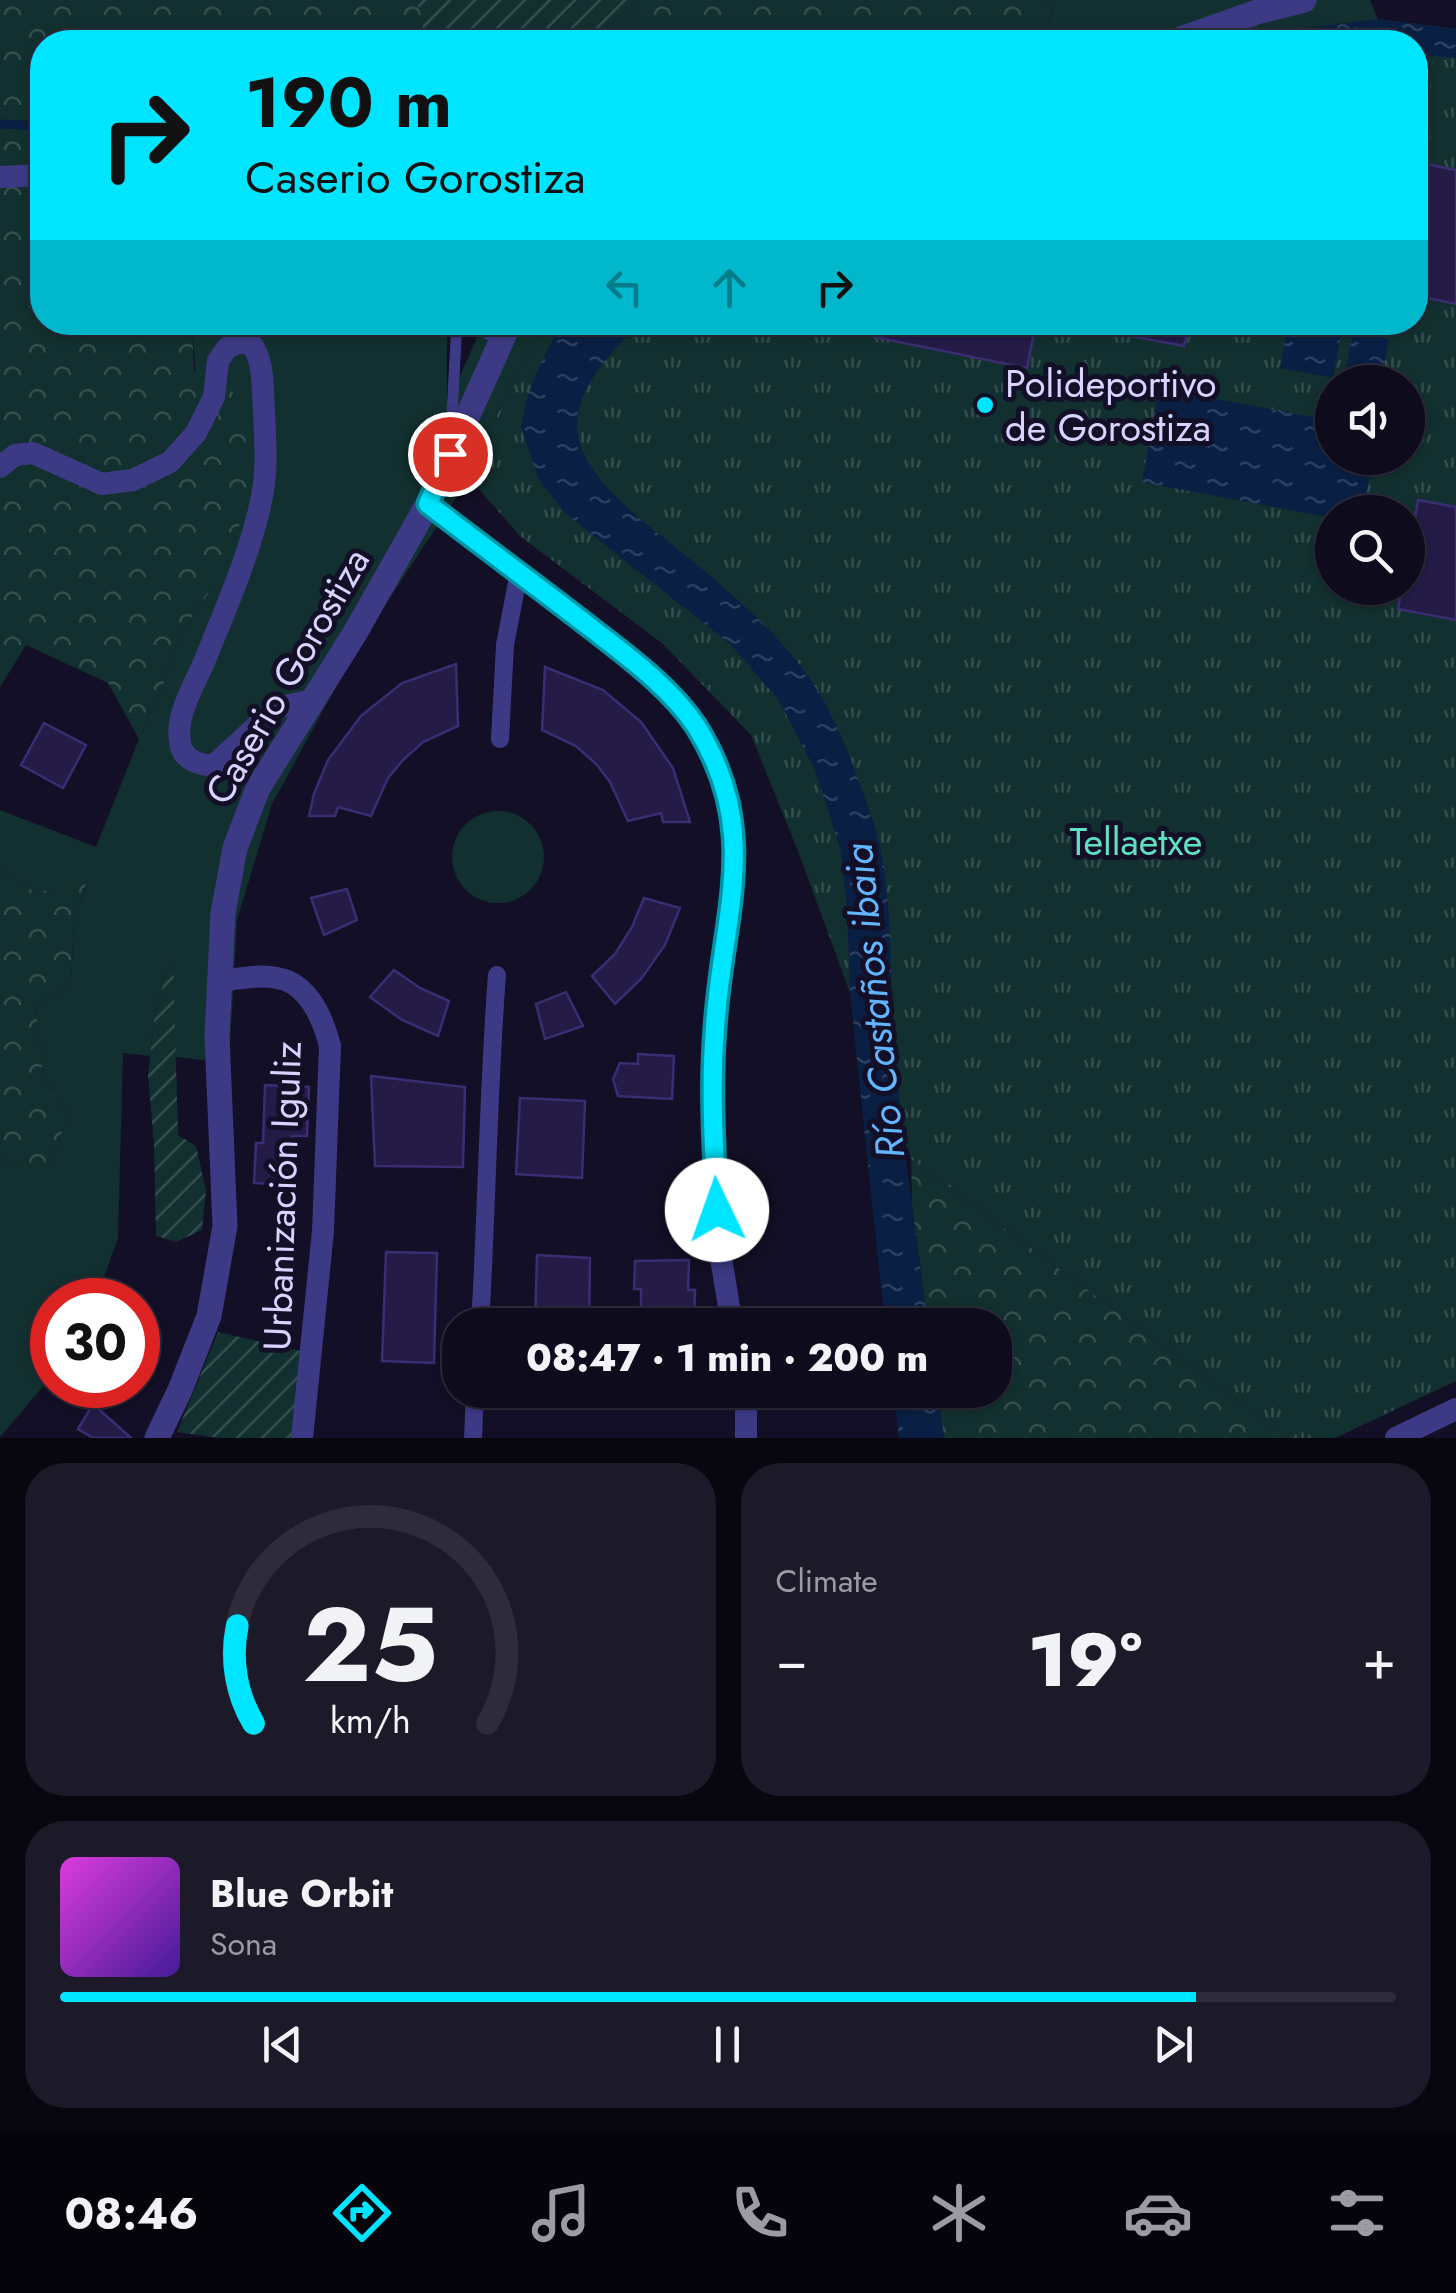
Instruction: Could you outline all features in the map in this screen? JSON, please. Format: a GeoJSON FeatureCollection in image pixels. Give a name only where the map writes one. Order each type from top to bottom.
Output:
{"type":"FeatureCollection","features":[{"type":"Feature","properties":{"kind":"street"},"geometry":{"type":"LineString","coordinates":[[1205,30],[1260,10],[1304,0]]}},
{"type":"Feature","properties":{"kind":"street"},"geometry":{"type":"LineString","coordinates":[[0,177],[30,176]]}},
{"type":"Feature","properties":{"kind":"street","name":"Caserio Gorostiza"},"geometry":{"type":"LineString","coordinates":[[157,1438],[208,1316],[226,1226],[217,1036],[223,913],[235,848],[258,788],[355,633],[428,504],[503,335]]}},
{"type":"Feature","properties":{"kind":"street"},"geometry":{"type":"LineString","coordinates":[[0,467],[15,455],[33,453],[102,484],[133,480],[170,462],[196,433],[214,397],[218,362],[227,348],[240,342],[252,345],[258,354],[262,379],[267,471],[257,519],[237,579],[183,711],[179,741],[184,754],[196,764],[213,766],[276,708],[313,700]]}},
{"type":"Feature","properties":{"kind":"street"},"geometry":{"type":"LineString","coordinates":[[428,504],[665,690],[694,724],[718,769],[729,800],[736,865],[720,966],[712,1099],[719,1246],[729,1308]]}},
{"type":"Feature","properties":{"kind":"street"},"geometry":{"type":"LineString","coordinates":[[500,739],[504,645],[519,572]]}},
{"type":"Feature","properties":{"kind":"street"},"geometry":{"type":"LineString","coordinates":[[481,1308],[497,975]]}},
{"type":"Feature","properties":{"kind":"street","name":"Urbanización Iguliz"},"geometry":{"type":"LineString","coordinates":[[219,980],[279,978],[296,986],[307,994],[323,1022],[330,1046],[323,1231],[302,1438]]}},
{"type":"Feature","properties":{"kind":"street"},"geometry":{"type":"LineString","coordinates":[[474,1438],[475,1408]]}},
{"type":"Feature","properties":{"kind":"street"},"geometry":{"type":"LineString","coordinates":[[745,1408],[746,1438]]}},
{"type":"Feature","properties":{"kind":"street"},"geometry":{"type":"LineString","coordinates":[[1401,1436],[1456,1409]]}},
{"type":"Feature","properties":{"kind":"lane"},"geometry":{"type":"LineString","coordinates":[[450,454],[456,335]]}},
{"type":"Feature","properties":{"kind":"green space"},"geometry":{"type":"Polygon","coordinates":[[[0,0],[416,0],[423,30],[30,30],[30,335],[192,335],[194,370],[249,401],[253,464],[244,514],[212,588],[178,638],[139,739],[108,683],[26,645],[0,687],[0,0]]]}},
{"type":"Feature","properties":{"kind":"green space"},"geometry":{"type":"Polygon","coordinates":[[[416,0],[637,0],[632,12],[603,30],[423,30],[416,0]]]}},
{"type":"Feature","properties":{"kind":"green space"},"geometry":{"type":"Polygon","coordinates":[[[637,0],[1046,0],[1053,9],[1043,30],[603,30],[632,12],[637,0]]]}},
{"type":"Feature","properties":{"kind":"green space"},"geometry":{"type":"Polygon","coordinates":[[[1046,0],[1370,0],[1378,19],[1295,30],[1044,30],[1053,10],[1046,0]]]}},
{"type":"Feature","properties":{"kind":"green space","name":"Tellaetxe"},"geometry":{"type":"Polygon","coordinates":[[[1378,19],[1456,29],[1456,1381],[1335,1438],[1288,1438],[911,1159],[798,851],[751,735],[663,644],[520,536],[469,478],[515,376],[540,335],[1428,335],[1428,30],[1295,30],[1378,19]]]}},
{"type":"Feature","properties":{"kind":"green space"},"geometry":{"type":"Polygon","coordinates":[[[193,335],[447,335],[447,406],[478,335],[540,335],[515,376],[469,478],[360,643],[272,804],[237,920],[229,1063],[175,1057],[172,956],[155,1012],[150,1056],[123,1053],[118,1238],[104,1278],[30,1278],[30,1402],[0,1437],[0,1159],[47,1171],[68,1117],[43,1074],[36,1008],[71,982],[74,920],[86,885],[35,892],[0,869],[0,810],[96,847],[163,685],[178,638],[212,588],[193,335]]]}},
{"type":"Feature","properties":{"kind":"green space"},"geometry":{"type":"Polygon","coordinates":[[[498,811],[515,815],[530,825],[540,840],[544,857],[540,874],[530,889],[515,899],[498,903],[481,899],[466,889],[456,874],[452,857],[456,840],[466,825],[481,815],[498,811]]]}},
{"type":"Feature","properties":{"kind":"green space"},"geometry":{"type":"Polygon","coordinates":[[[0,869],[35,892],[86,884],[74,920],[71,982],[36,1008],[43,1074],[68,1117],[47,1172],[0,1159],[0,869]]]}},
{"type":"Feature","properties":{"kind":"green space"},"geometry":{"type":"Polygon","coordinates":[[[173,952],[178,1135],[196,1146],[206,1190],[202,1230],[176,1242],[156,1236],[148,1075],[155,1012],[173,952]]]}},
{"type":"Feature","properties":{"kind":"green space"},"geometry":{"type":"Polygon","coordinates":[[[911,1159],[1288,1438],[944,1438],[940,1408],[1012,1408],[1012,1308],[926,1308],[912,1205],[911,1159]]]}},
{"type":"Feature","properties":{"kind":"green space"},"geometry":{"type":"Polygon","coordinates":[[[218,1332],[301,1351],[292,1438],[220,1438],[177,1432],[218,1332]]]}},
{"type":"Feature","properties":{"kind":"water"},"geometry":{"type":"Polygon","coordinates":[[[1378,19],[1456,29],[1456,58],[1428,55],[1428,30],[1295,30],[1378,19]]]}},
{"type":"Feature","properties":{"kind":"water","name":"Río Castaños ibaia"},"geometry":{"type":"Polygon","coordinates":[[[555,335],[630,335],[594,377],[579,410],[580,444],[588,461],[627,507],[741,603],[789,651],[824,701],[844,742],[878,836],[887,888],[900,1104],[926,1308],[883,1308],[850,992],[840,848],[815,770],[778,699],[730,644],[566,514],[538,478],[521,427],[526,401],[555,335]]]}},
{"type":"Feature","properties":{"kind":"water"},"geometry":{"type":"Polygon","coordinates":[[[1286,335],[1341,335],[1335,365],[1315,365],[1315,375],[1280,368],[1286,335]]]}},
{"type":"Feature","properties":{"kind":"water"},"geometry":{"type":"Polygon","coordinates":[[[1352,335],[1389,339],[1384,365],[1347,365],[1352,335]]]}},
{"type":"Feature","properties":{"kind":"water"},"geometry":{"type":"Polygon","coordinates":[[[1159,388],[1315,418],[1315,475],[1370,475],[1366,495],[1315,495],[1315,515],[1142,482],[1159,388]]]}},
{"type":"Feature","properties":{"kind":"water"},"geometry":{"type":"Polygon","coordinates":[[[895,1408],[940,1408],[944,1438],[899,1438],[895,1408]]]}},
{"type":"Feature","properties":{"kind":"building"},"geometry":{"type":"Polygon","coordinates":[[[1428,165],[1456,170],[1456,304],[1428,298],[1428,165]]]}},
{"type":"Feature","properties":{"kind":"building"},"geometry":{"type":"Polygon","coordinates":[[[865,335],[1033,335],[1027,368],[865,335]]]}},
{"type":"Feature","properties":{"kind":"building"},"geometry":{"type":"Polygon","coordinates":[[[1125,335],[1186,335],[1184,346],[1125,335]]]}},
{"type":"Feature","properties":{"kind":"building"},"geometry":{"type":"Polygon","coordinates":[[[1425,501],[1456,507],[1456,620],[1398,609],[1399,605],[1425,605],[1425,501]]]}},
{"type":"Feature","properties":{"kind":"building"},"geometry":{"type":"Polygon","coordinates":[[[456,664],[458,726],[423,742],[403,760],[388,778],[371,816],[338,807],[335,816],[309,816],[328,760],[361,716],[402,683],[456,664]]]}},
{"type":"Feature","properties":{"kind":"building"},"geometry":{"type":"Polygon","coordinates":[[[545,667],[603,690],[641,722],[673,768],[690,822],[663,822],[661,813],[628,821],[610,782],[597,765],[576,746],[542,730],[545,667]]]}},
{"type":"Feature","properties":{"kind":"building"},"geometry":{"type":"Polygon","coordinates":[[[44,723],[86,745],[63,788],[21,765],[44,723]]]}},
{"type":"Feature","properties":{"kind":"building"},"geometry":{"type":"Polygon","coordinates":[[[347,889],[357,920],[324,935],[311,898],[347,889]]]}},
{"type":"Feature","properties":{"kind":"building"},"geometry":{"type":"Polygon","coordinates":[[[644,898],[680,908],[665,945],[641,979],[615,1004],[592,976],[615,954],[644,898]]]}},
{"type":"Feature","properties":{"kind":"building"},"geometry":{"type":"Polygon","coordinates":[[[394,970],[449,1001],[438,1036],[402,1020],[370,997],[394,970]]]}},
{"type":"Feature","properties":{"kind":"building"},"geometry":{"type":"Polygon","coordinates":[[[566,992],[583,1026],[545,1039],[536,1004],[566,992]]]}},
{"type":"Feature","properties":{"kind":"building"},"geometry":{"type":"Polygon","coordinates":[[[638,1054],[674,1056],[672,1099],[618,1096],[613,1079],[620,1063],[638,1064],[638,1054]]]}},
{"type":"Feature","properties":{"kind":"building"},"geometry":{"type":"Polygon","coordinates":[[[371,1076],[465,1087],[463,1167],[375,1166],[371,1076]]]}},
{"type":"Feature","properties":{"kind":"building"},"geometry":{"type":"Polygon","coordinates":[[[265,1085],[309,1087],[307,1136],[292,1136],[290,1185],[254,1183],[256,1143],[263,1143],[265,1085]]]}},
{"type":"Feature","properties":{"kind":"building"},"geometry":{"type":"Polygon","coordinates":[[[520,1098],[585,1101],[582,1178],[516,1174],[520,1098]]]}},
{"type":"Feature","properties":{"kind":"building"},"geometry":{"type":"Polygon","coordinates":[[[386,1252],[437,1253],[434,1363],[382,1361],[386,1252]]]}},
{"type":"Feature","properties":{"kind":"building"},"geometry":{"type":"Polygon","coordinates":[[[537,1255],[590,1258],[589,1308],[535,1308],[537,1255]]]}},
{"type":"Feature","properties":{"kind":"building"},"geometry":{"type":"Polygon","coordinates":[[[689,1260],[688,1290],[695,1290],[694,1308],[641,1308],[641,1289],[634,1289],[635,1261],[689,1260]]]}},
{"type":"Feature","properties":{"kind":"building"},"geometry":{"type":"Polygon","coordinates":[[[91,1408],[97,1408],[131,1438],[93,1438],[78,1429],[91,1408]]]}},
{"type":"Feature","properties":{"kind":"waterway"},"geometry":{"type":"LineString","coordinates":[[0,124],[30,125]]}},
{"type":"Feature","properties":{"kind":"place","name":"Polideportivo de Gorostiza"},"geometry":{"type":"Point","coordinates":[985,405]}},
{"type":"Feature","properties":{"kind":"route"},"geometry":{"type":"LineString","coordinates":[[450,454],[428,504],[665,690],[694,724],[729,800],[736,865],[714,1029],[712,1099],[717,1210]]}}]}
